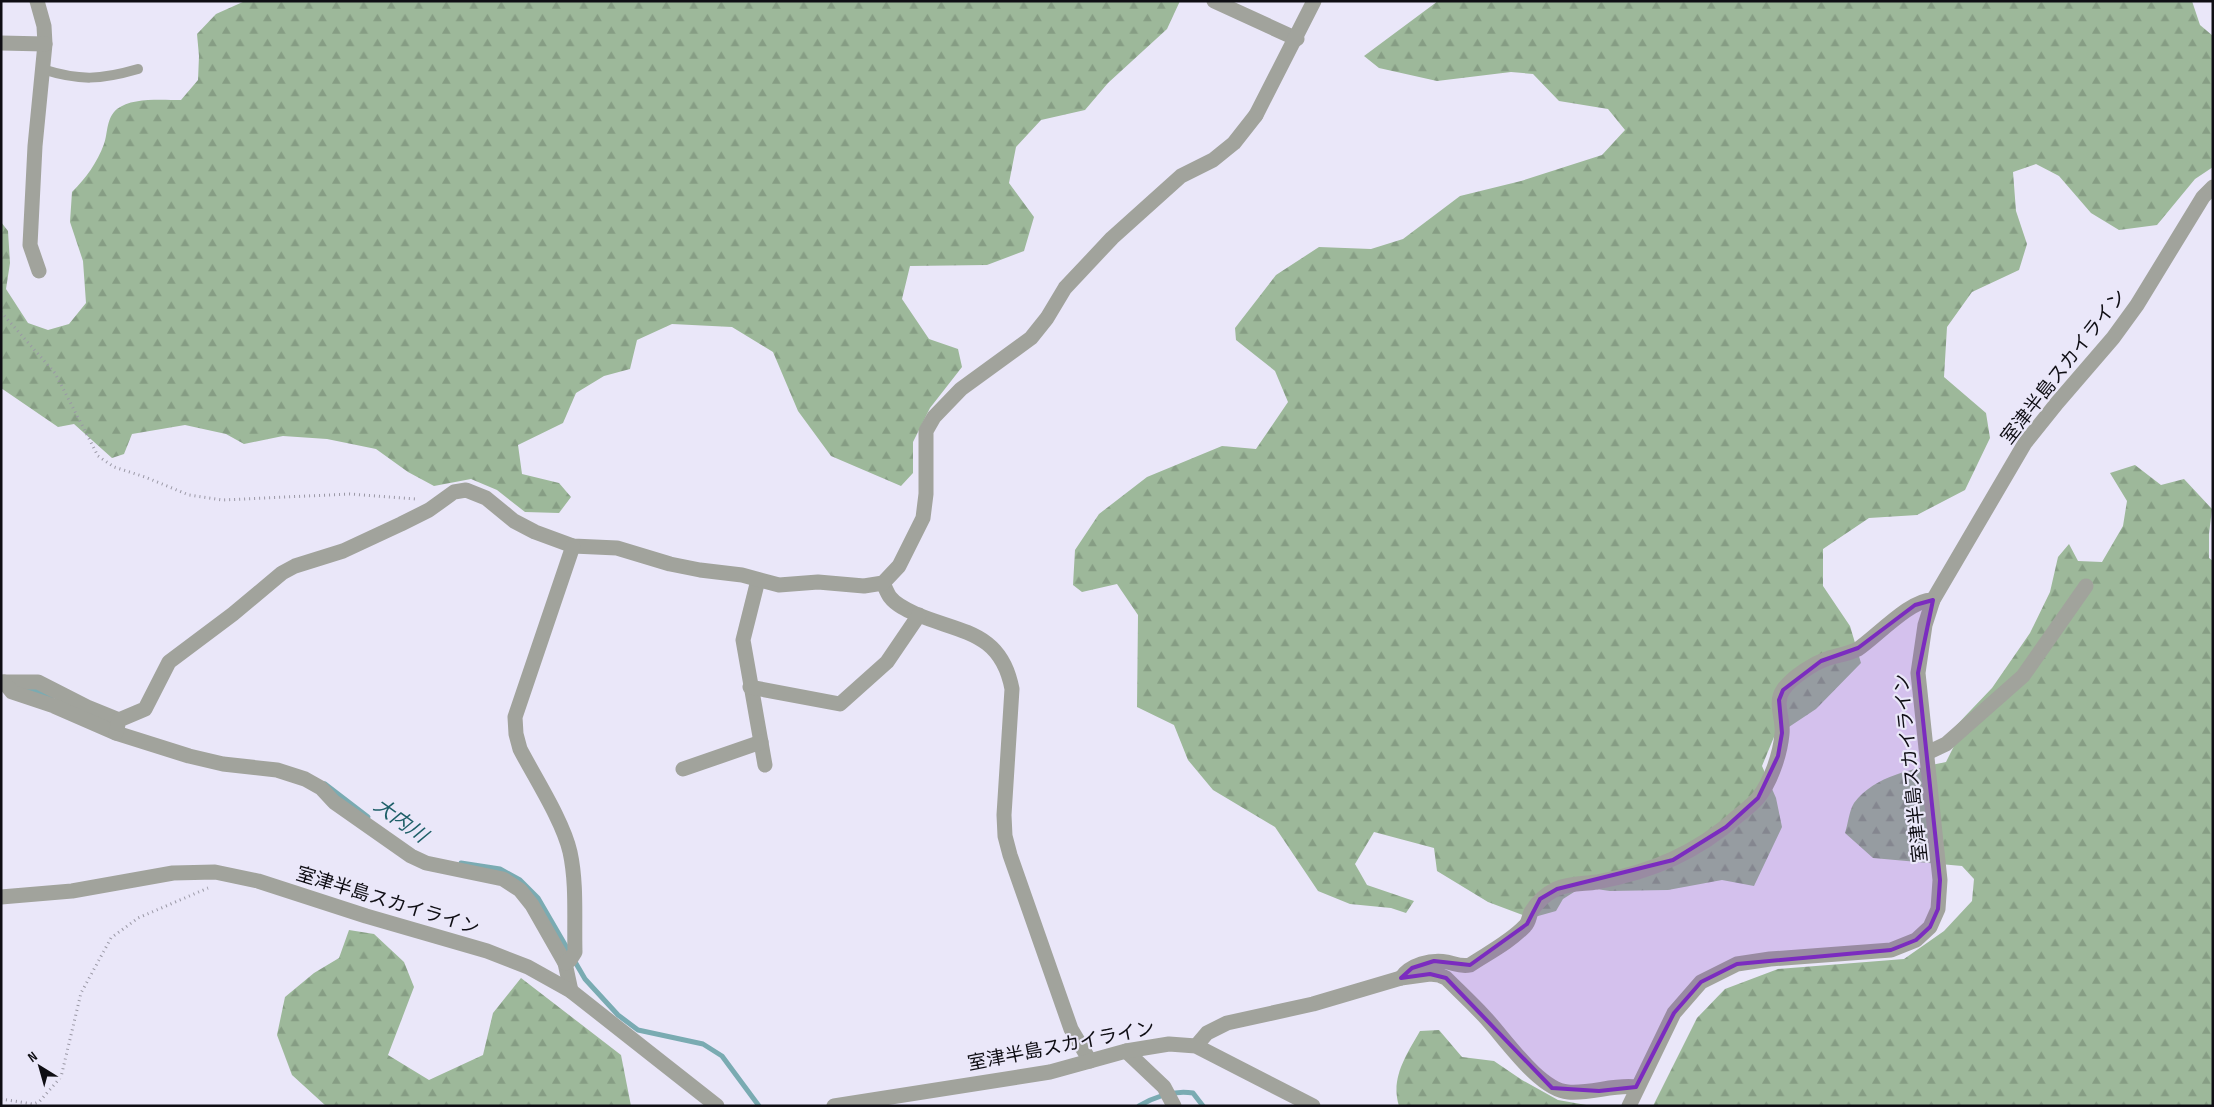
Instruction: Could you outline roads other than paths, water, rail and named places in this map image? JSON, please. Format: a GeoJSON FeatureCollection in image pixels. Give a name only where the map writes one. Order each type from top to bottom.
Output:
{"type":"FeatureCollection","features":[{"type":"Feature","properties":{"kind":"street"},"geometry":{"type":"LineString","coordinates":[[37,1],[44,26],[44,44],[35,146],[30,245],[39,271]]}},
{"type":"Feature","properties":{"kind":"street"},"geometry":{"type":"LineString","coordinates":[[1214,1],[1297,39]]}},
{"type":"Feature","properties":{"kind":"street"},"geometry":{"type":"LineString","coordinates":[[118,726],[145,709],[169,662],[233,614],[282,573],[295,566],[342,551],[429,510],[454,492],[466,490],[486,498],[514,521],[535,532],[573,546],[617,548],[670,564],[742,575],[779,585],[818,582],[864,586],[883,583],[899,566],[923,518],[926,494],[926,431],[934,417],[961,389],[1030,338],[1048,318],[1065,288],[1112,238],[1181,176],[1213,160],[1234,143],[1256,115],[1297,39],[1314,1]]}},
{"type":"Feature","properties":{"kind":"street"},"geometry":{"type":"LineString","coordinates":[[1,43],[44,44]]}},
{"type":"Feature","properties":{"kind":"street","name":"室津半島スカイライン"},"geometry":{"type":"LineString","coordinates":[[1629,1106],[1636,1087],[1674,1012],[1701,982],[1737,964],[1770,959],[1891,950],[1916,940],[1930,927],[1938,909],[1940,880],[1918,674],[1925,625],[1933,600],[2025,443],[2056,403],[2113,338],[2137,305],[2203,197],[2213,187]]}},
{"type":"Feature","properties":{"kind":"street"},"geometry":{"type":"LineString","coordinates":[[571,991],[570,960],[573,882],[570,852],[564,833],[520,749],[516,734],[515,717],[573,546]]}},
{"type":"Feature","properties":{"kind":"street"},"geometry":{"type":"LineString","coordinates":[[758,580],[743,640],[765,765]]}},
{"type":"Feature","properties":{"kind":"street"},"geometry":{"type":"LineString","coordinates":[[883,583],[891,598],[904,608],[986,641],[1000,656],[1008,671],[1012,689],[1004,807],[1005,836],[1071,1028],[1090,1061]]}},
{"type":"Feature","properties":{"kind":"street"},"geometry":{"type":"LineString","coordinates":[[1927,753],[1946,744],[2023,676],[2086,586]]}},
{"type":"Feature","properties":{"kind":"street"},"geometry":{"type":"LineString","coordinates":[[1400,978],[1412,968],[1434,961],[1462,967],[1470,965],[1513,936],[1527,924],[1540,899],[1557,889],[1575,884],[1596,882],[1650,867],[1673,860],[1695,849],[1726,827],[1758,798],[1765,786],[1778,756],[1782,733],[1778,700],[1783,690],[1792,681],[1821,661],[1846,654],[1858,648],[1915,605],[1926,600],[1933,600]]}},
{"type":"Feature","properties":{"kind":"street"},"geometry":{"type":"LineString","coordinates":[[750,687],[840,704],[888,662],[919,615]]}},
{"type":"Feature","properties":{"kind":"street"},"geometry":{"type":"LineString","coordinates":[[2,682],[12,692],[118,726],[206,760],[223,764],[277,770],[305,779],[321,788],[334,802],[411,856],[426,863],[484,873],[503,879],[520,890],[570,960]]}},
{"type":"Feature","properties":{"kind":"street"},"geometry":{"type":"LineString","coordinates":[[684,769],[761,742]]}},
{"type":"Feature","properties":{"kind":"street","name":"室津半島スカイライン"},"geometry":{"type":"LineString","coordinates":[[1,896],[72,891],[173,873],[215,872],[258,881],[366,916],[487,951],[528,967],[571,991],[717,1106]]}},
{"type":"Feature","properties":{"kind":"street"},"geometry":{"type":"LineString","coordinates":[[1196,1046],[1206,1033],[1227,1023],[1313,1004],[1400,978],[1430,974],[1446,978],[1484,1015],[1532,1070],[1552,1088],[1567,1092],[1599,1091],[1627,1086],[1636,1087]]}},
{"type":"Feature","properties":{"kind":"street","name":"室津半島スカイライン"},"geometry":{"type":"LineString","coordinates":[[834,1106],[1050,1072],[1126,1051],[1169,1044],[1196,1046],[1313,1106]]}},
{"type":"Feature","properties":{"kind":"street"},"geometry":{"type":"LineString","coordinates":[[1126,1051],[1164,1087],[1174,1106]]}},
{"type":"Feature","properties":{"kind":"lane"},"geometry":{"type":"LineString","coordinates":[[42,69],[67,77],[106,78],[138,70]]}},
{"type":"Feature","properties":{"kind":"waterway","name":"大内川"},"geometry":{"type":"LineString","coordinates":[[25,688],[52,697]]}},
{"type":"Feature","properties":{"kind":"waterway","name":"大内川"},"geometry":{"type":"LineString","coordinates":[[325,784],[368,817]]}},
{"type":"Feature","properties":{"kind":"waterway","name":"大内川"},"geometry":{"type":"LineString","coordinates":[[461,863],[500,869],[520,880],[538,898],[585,979],[618,1015],[638,1030],[703,1044],[722,1056],[759,1106]]}},
{"type":"Feature","properties":{"kind":"waterway","name":"大内川"},"geometry":{"type":"LineString","coordinates":[[1139,1106],[1152,1099],[1179,1092],[1193,1093],[1203,1106]]}}]}
